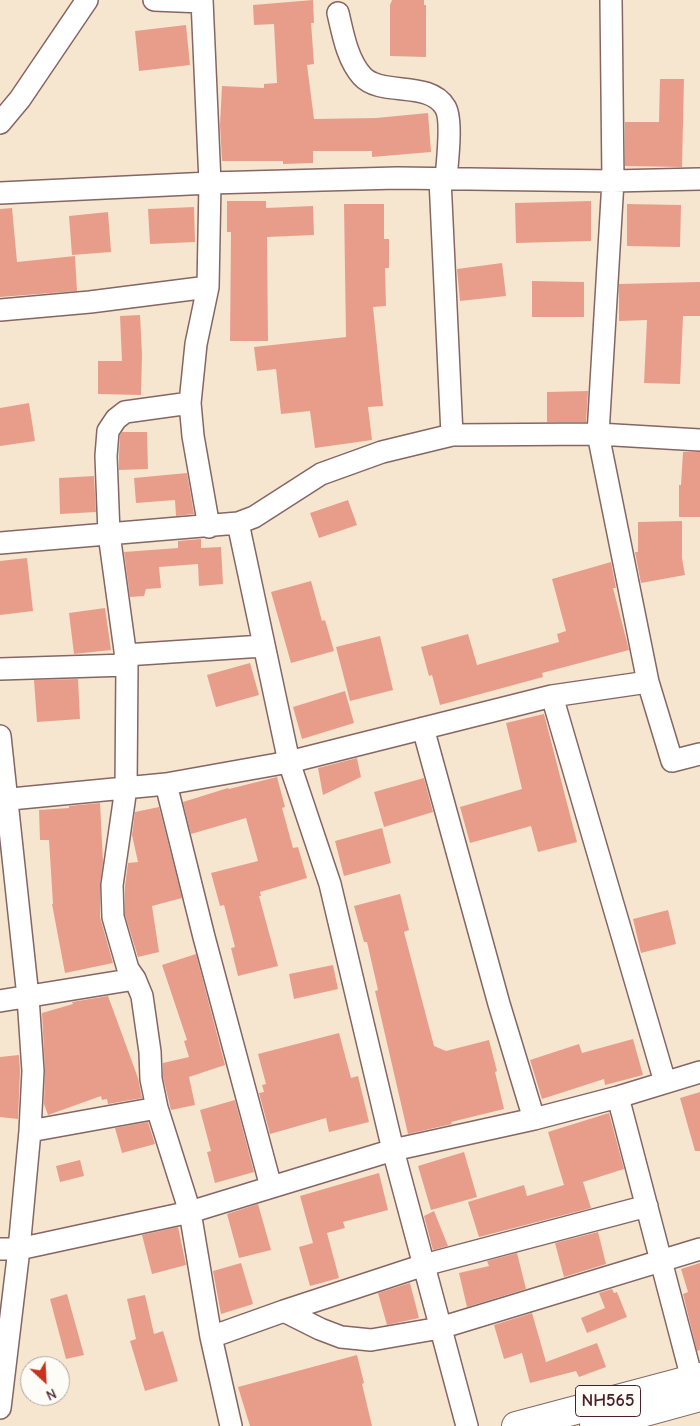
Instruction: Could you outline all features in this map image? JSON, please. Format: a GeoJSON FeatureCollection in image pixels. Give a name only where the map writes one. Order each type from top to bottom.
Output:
{"type":"FeatureCollection","features":[{"type":"Feature","properties":{"kind":"highway","name":"NH565"},"geometry":{"type":"LineString","coordinates":[[516,1426],[697,1384]]}},
{"type":"Feature","properties":{"kind":"highway","name":"NH565"},"geometry":{"type":"LineString","coordinates":[[594,1426],[697,1384]]}},
{"type":"Feature","properties":{"kind":"street"},"geometry":{"type":"LineString","coordinates":[[0,123],[20,99],[87,0]]}},
{"type":"Feature","properties":{"kind":"street"},"geometry":{"type":"LineString","coordinates":[[154,0],[202,1],[210,183],[208,287],[196,344],[190,403],[193,436],[209,527]]}},
{"type":"Feature","properties":{"kind":"street"},"geometry":{"type":"LineString","coordinates":[[611,0],[614,181],[598,434],[648,682],[672,761],[700,754]]}},
{"type":"Feature","properties":{"kind":"street"},"geometry":{"type":"LineString","coordinates":[[338,13],[348,52],[362,76],[373,84],[418,91],[436,98],[446,108],[449,122],[443,179],[452,435]]}},
{"type":"Feature","properties":{"kind":"street"},"geometry":{"type":"LineString","coordinates":[[0,193],[210,183],[397,178],[614,181],[700,179]]}},
{"type":"Feature","properties":{"kind":"street"},"geometry":{"type":"LineString","coordinates":[[0,310],[90,302],[208,287]]}},
{"type":"Feature","properties":{"kind":"street"},"geometry":{"type":"LineString","coordinates":[[190,403],[125,412],[116,419],[108,431],[106,456],[108,534],[126,660],[126,788],[112,886],[113,917],[128,970],[136,978],[142,996],[150,1052],[151,1079],[157,1108],[190,1212],[211,1337],[231,1426]]}},
{"type":"Feature","properties":{"kind":"street"},"geometry":{"type":"LineString","coordinates":[[0,543],[209,527],[238,523],[254,517],[321,474],[382,452],[452,435],[598,434],[700,440]]}},
{"type":"Feature","properties":{"kind":"street"},"geometry":{"type":"LineString","coordinates":[[238,523],[289,762],[330,884],[393,1150],[467,1426]]}},
{"type":"Feature","properties":{"kind":"street"},"geometry":{"type":"LineString","coordinates":[[0,669],[126,660],[263,646]]}},
{"type":"Feature","properties":{"kind":"street"},"geometry":{"type":"LineString","coordinates":[[4,800],[166,784],[289,762],[552,696],[648,682]]}},
{"type":"Feature","properties":{"kind":"street"},"geometry":{"type":"LineString","coordinates":[[552,696],[665,1082]]}},
{"type":"Feature","properties":{"kind":"street"},"geometry":{"type":"LineString","coordinates":[[423,728],[499,1004],[534,1119]]}},
{"type":"Feature","properties":{"kind":"street"},"geometry":{"type":"LineString","coordinates":[[0,736],[4,800],[28,997],[33,1071],[30,1131],[10,1249],[0,1408]]}},
{"type":"Feature","properties":{"kind":"street"},"geometry":{"type":"LineString","coordinates":[[166,784],[204,937],[271,1187]]}},
{"type":"Feature","properties":{"kind":"street"},"geometry":{"type":"LineString","coordinates":[[0,1001],[136,978]]}},
{"type":"Feature","properties":{"kind":"street"},"geometry":{"type":"LineString","coordinates":[[10,1249],[190,1212],[393,1150],[534,1119],[618,1097],[700,1072]]}},
{"type":"Feature","properties":{"kind":"street"},"geometry":{"type":"LineString","coordinates":[[618,1097],[661,1261],[697,1384]]}},
{"type":"Feature","properties":{"kind":"street"},"geometry":{"type":"LineString","coordinates":[[30,1131],[157,1108]]}},
{"type":"Feature","properties":{"kind":"street"},"geometry":{"type":"LineString","coordinates":[[211,1337],[424,1265],[647,1206]]}},
{"type":"Feature","properties":{"kind":"street"},"geometry":{"type":"LineString","coordinates":[[284,1311],[341,1337],[371,1340],[440,1328],[700,1249]]}},
{"type":"Feature","properties":{"kind":"building"},"geometry":{"type":"Polygon","coordinates":[[[313,0],[314,23],[311,23],[314,64],[307,65],[314,119],[376,118],[428,113],[431,152],[372,157],[372,151],[313,151],[313,163],[283,164],[283,161],[222,161],[220,125],[222,86],[264,88],[264,84],[277,83],[274,24],[254,25],[253,5],[313,0]]]}},
{"type":"Feature","properties":{"kind":"building"},"geometry":{"type":"Polygon","coordinates":[[[392,0],[424,0],[424,5],[426,5],[426,57],[390,56],[390,5],[392,0]]]}},
{"type":"Feature","properties":{"kind":"building"},"geometry":{"type":"Polygon","coordinates":[[[186,25],[190,65],[139,71],[135,31],[186,25]]]}},
{"type":"Feature","properties":{"kind":"building"},"geometry":{"type":"Polygon","coordinates":[[[660,79],[684,79],[682,167],[625,166],[625,122],[659,122],[660,79]]]}},
{"type":"Feature","properties":{"kind":"building"},"geometry":{"type":"Polygon","coordinates":[[[227,201],[266,201],[266,208],[313,206],[314,235],[267,237],[268,341],[230,341],[231,232],[227,232],[227,201]]]}},
{"type":"Feature","properties":{"kind":"building"},"geometry":{"type":"Polygon","coordinates":[[[591,201],[591,241],[516,243],[515,203],[591,201]]]}},
{"type":"Feature","properties":{"kind":"building"},"geometry":{"type":"Polygon","coordinates":[[[344,204],[384,204],[384,239],[389,239],[389,268],[385,268],[386,306],[373,307],[383,406],[368,407],[372,440],[315,448],[310,411],[281,414],[276,369],[257,371],[254,347],[346,337],[344,204]]]}},
{"type":"Feature","properties":{"kind":"building"},"geometry":{"type":"Polygon","coordinates":[[[627,204],[681,205],[680,247],[627,246],[627,204]]]}},
{"type":"Feature","properties":{"kind":"building"},"geometry":{"type":"Polygon","coordinates":[[[194,207],[195,242],[150,244],[148,209],[194,207]]]}},
{"type":"Feature","properties":{"kind":"building"},"geometry":{"type":"Polygon","coordinates":[[[12,208],[17,262],[75,256],[77,291],[0,297],[0,209],[12,208]]]}},
{"type":"Feature","properties":{"kind":"building"},"geometry":{"type":"Polygon","coordinates":[[[108,212],[111,252],[72,255],[69,216],[108,212]]]}},
{"type":"Feature","properties":{"kind":"building"},"geometry":{"type":"Polygon","coordinates":[[[502,263],[506,296],[460,301],[457,269],[502,263]]]}},
{"type":"Feature","properties":{"kind":"building"},"geometry":{"type":"Polygon","coordinates":[[[532,281],[584,282],[584,317],[532,317],[532,281]]]}},
{"type":"Feature","properties":{"kind":"building"},"geometry":{"type":"Polygon","coordinates":[[[700,282],[700,316],[683,316],[680,384],[644,383],[647,320],[619,321],[619,284],[700,282]]]}},
{"type":"Feature","properties":{"kind":"building"},"geometry":{"type":"Polygon","coordinates":[[[140,315],[142,354],[141,395],[98,394],[98,361],[122,361],[120,316],[140,315]]]}},
{"type":"Feature","properties":{"kind":"building"},"geometry":{"type":"Polygon","coordinates":[[[588,391],[586,422],[547,422],[547,392],[588,391]]]}},
{"type":"Feature","properties":{"kind":"building"},"geometry":{"type":"Polygon","coordinates":[[[29,403],[35,441],[0,446],[0,408],[29,403]]]}},
{"type":"Feature","properties":{"kind":"building"},"geometry":{"type":"Polygon","coordinates":[[[122,432],[147,432],[148,469],[119,470],[120,435],[122,432]]]}},
{"type":"Feature","properties":{"kind":"building"},"geometry":{"type":"Polygon","coordinates":[[[683,452],[700,452],[700,517],[679,517],[679,485],[681,485],[683,452]]]}},
{"type":"Feature","properties":{"kind":"building"},"geometry":{"type":"Polygon","coordinates":[[[187,473],[194,514],[176,516],[175,500],[136,503],[134,478],[187,473]]]}},
{"type":"Feature","properties":{"kind":"building"},"geometry":{"type":"Polygon","coordinates":[[[94,476],[96,512],[60,514],[59,478],[94,476]]]}},
{"type":"Feature","properties":{"kind":"building"},"geometry":{"type":"Polygon","coordinates":[[[348,500],[357,525],[319,538],[310,513],[348,500]]]}},
{"type":"Feature","properties":{"kind":"building"},"geometry":{"type":"Polygon","coordinates":[[[682,521],[682,558],[685,575],[641,583],[635,552],[638,552],[638,522],[682,521]]]}},
{"type":"Feature","properties":{"kind":"building"},"geometry":{"type":"Polygon","coordinates":[[[201,539],[201,548],[221,547],[223,584],[199,586],[198,564],[159,567],[161,588],[146,589],[144,596],[130,597],[124,552],[178,548],[178,541],[201,539]]]}},
{"type":"Feature","properties":{"kind":"building"},"geometry":{"type":"Polygon","coordinates":[[[27,558],[33,611],[0,615],[0,561],[27,558]]]}},
{"type":"Feature","properties":{"kind":"building"},"geometry":{"type":"Polygon","coordinates":[[[611,562],[616,588],[613,588],[629,650],[542,673],[543,677],[440,705],[432,675],[429,676],[421,647],[468,634],[477,665],[559,642],[557,634],[566,631],[552,579],[611,562]]]}},
{"type":"Feature","properties":{"kind":"building"},"geometry":{"type":"Polygon","coordinates":[[[311,581],[322,621],[325,620],[334,651],[291,663],[271,592],[311,581]]]}},
{"type":"Feature","properties":{"kind":"building"},"geometry":{"type":"Polygon","coordinates":[[[105,608],[111,650],[74,654],[69,613],[105,608]]]}},
{"type":"Feature","properties":{"kind":"building"},"geometry":{"type":"Polygon","coordinates":[[[380,636],[393,690],[350,701],[336,647],[380,636]]]}},
{"type":"Feature","properties":{"kind":"building"},"geometry":{"type":"Polygon","coordinates":[[[250,663],[259,695],[216,707],[207,675],[250,663]]]}},
{"type":"Feature","properties":{"kind":"building"},"geometry":{"type":"Polygon","coordinates":[[[78,679],[80,719],[37,722],[34,680],[78,679]]]}},
{"type":"Feature","properties":{"kind":"building"},"geometry":{"type":"Polygon","coordinates":[[[345,691],[354,723],[302,739],[293,707],[345,691]]]}},
{"type":"Feature","properties":{"kind":"building"},"geometry":{"type":"Polygon","coordinates":[[[544,714],[577,842],[538,852],[531,826],[470,843],[460,807],[522,789],[506,723],[544,714]]]}},
{"type":"Feature","properties":{"kind":"building"},"geometry":{"type":"Polygon","coordinates":[[[357,758],[361,777],[323,795],[318,768],[357,758]]]}},
{"type":"Feature","properties":{"kind":"building"},"geometry":{"type":"Polygon","coordinates":[[[277,777],[285,807],[282,808],[293,848],[298,847],[307,878],[260,892],[261,896],[259,896],[278,966],[238,976],[231,948],[235,947],[224,905],[220,906],[211,873],[258,861],[246,818],[191,834],[183,802],[228,788],[277,777]]]}},
{"type":"Feature","properties":{"kind":"building"},"geometry":{"type":"Polygon","coordinates":[[[424,778],[433,812],[384,827],[374,792],[424,778]]]}},
{"type":"Feature","properties":{"kind":"building"},"geometry":{"type":"Polygon","coordinates":[[[100,803],[103,862],[100,885],[100,917],[113,963],[65,973],[52,904],[49,840],[40,840],[39,810],[100,803]]]}},
{"type":"Feature","properties":{"kind":"building"},"geometry":{"type":"Polygon","coordinates":[[[159,807],[182,898],[152,906],[159,952],[138,957],[125,915],[125,886],[128,863],[138,862],[132,835],[135,812],[159,807]]]}},
{"type":"Feature","properties":{"kind":"building"},"geometry":{"type":"Polygon","coordinates":[[[382,828],[391,863],[344,876],[335,841],[382,828]]]}},
{"type":"Feature","properties":{"kind":"building"},"geometry":{"type":"Polygon","coordinates":[[[400,894],[409,930],[404,932],[434,1046],[446,1051],[489,1040],[504,1109],[408,1134],[375,991],[378,990],[367,942],[364,942],[354,906],[400,894]]]}},
{"type":"Feature","properties":{"kind":"building"},"geometry":{"type":"Polygon","coordinates":[[[668,910],[676,944],[641,953],[633,919],[668,910]]]}},
{"type":"Feature","properties":{"kind":"building"},"geometry":{"type":"Polygon","coordinates":[[[196,954],[225,1065],[189,1077],[195,1105],[171,1110],[163,1077],[163,1063],[189,1057],[184,1041],[187,1040],[162,965],[196,954]]]}},
{"type":"Feature","properties":{"kind":"building"},"geometry":{"type":"Polygon","coordinates":[[[333,965],[338,989],[294,999],[289,974],[333,965]]]}},
{"type":"Feature","properties":{"kind":"building"},"geometry":{"type":"Polygon","coordinates":[[[108,996],[138,1078],[142,1098],[108,1104],[107,1099],[102,1100],[101,1096],[48,1115],[44,1104],[45,1070],[42,1013],[73,1004],[72,1002],[108,996]]]}},
{"type":"Feature","properties":{"kind":"building"},"geometry":{"type":"Polygon","coordinates":[[[339,1033],[351,1078],[358,1076],[369,1122],[329,1132],[326,1118],[270,1134],[259,1093],[264,1092],[262,1085],[266,1084],[258,1054],[339,1033]]]}},
{"type":"Feature","properties":{"kind":"building"},"geometry":{"type":"Polygon","coordinates":[[[633,1039],[643,1075],[605,1085],[604,1079],[542,1099],[530,1060],[579,1044],[582,1053],[633,1039]]]}},
{"type":"Feature","properties":{"kind":"building"},"geometry":{"type":"Polygon","coordinates":[[[19,1055],[18,1119],[0,1117],[0,1057],[19,1055]]]}},
{"type":"Feature","properties":{"kind":"building"},"geometry":{"type":"Polygon","coordinates":[[[700,1092],[700,1151],[695,1151],[680,1098],[700,1092]]]}},
{"type":"Feature","properties":{"kind":"building"},"geometry":{"type":"Polygon","coordinates":[[[235,1100],[254,1172],[215,1183],[207,1152],[211,1151],[200,1110],[235,1100]]]}},
{"type":"Feature","properties":{"kind":"building"},"geometry":{"type":"Polygon","coordinates":[[[609,1113],[624,1169],[583,1182],[591,1208],[479,1237],[468,1202],[524,1185],[527,1196],[564,1185],[548,1132],[609,1113]]]}},
{"type":"Feature","properties":{"kind":"building"},"geometry":{"type":"Polygon","coordinates":[[[148,1122],[155,1144],[122,1153],[115,1128],[148,1122]]]}},
{"type":"Feature","properties":{"kind":"building"},"geometry":{"type":"Polygon","coordinates":[[[464,1152],[477,1197],[431,1210],[418,1166],[464,1152]]]}},
{"type":"Feature","properties":{"kind":"building"},"geometry":{"type":"Polygon","coordinates":[[[80,1160],[84,1176],[60,1182],[56,1166],[80,1160]]]}},
{"type":"Feature","properties":{"kind":"building"},"geometry":{"type":"Polygon","coordinates":[[[379,1173],[388,1210],[343,1222],[345,1228],[327,1233],[339,1278],[310,1286],[299,1247],[313,1243],[300,1196],[379,1173]]]}},
{"type":"Feature","properties":{"kind":"building"},"geometry":{"type":"Polygon","coordinates":[[[258,1204],[271,1250],[239,1258],[227,1214],[258,1204]]]}},
{"type":"Feature","properties":{"kind":"building"},"geometry":{"type":"Polygon","coordinates":[[[434,1211],[448,1246],[433,1250],[424,1216],[434,1211]]]}},
{"type":"Feature","properties":{"kind":"building"},"geometry":{"type":"Polygon","coordinates":[[[178,1227],[186,1265],[152,1274],[142,1235],[178,1227]]]}},
{"type":"Feature","properties":{"kind":"building"},"geometry":{"type":"Polygon","coordinates":[[[598,1232],[606,1264],[564,1277],[555,1243],[598,1232]]]}},
{"type":"Feature","properties":{"kind":"building"},"geometry":{"type":"Polygon","coordinates":[[[517,1253],[526,1289],[467,1307],[459,1273],[489,1266],[487,1261],[517,1253]]]}},
{"type":"Feature","properties":{"kind":"building"},"geometry":{"type":"Polygon","coordinates":[[[241,1263],[253,1304],[221,1314],[213,1271],[241,1263]]]}},
{"type":"Feature","properties":{"kind":"building"},"geometry":{"type":"Polygon","coordinates":[[[700,1263],[700,1350],[697,1351],[683,1294],[688,1292],[681,1269],[700,1263]]]}},
{"type":"Feature","properties":{"kind":"building"},"geometry":{"type":"Polygon","coordinates":[[[410,1283],[419,1318],[387,1325],[378,1293],[410,1283]]]}},
{"type":"Feature","properties":{"kind":"building"},"geometry":{"type":"Polygon","coordinates":[[[612,1289],[614,1293],[617,1292],[627,1317],[587,1333],[581,1318],[605,1308],[599,1293],[612,1289]]]}},
{"type":"Feature","properties":{"kind":"building"},"geometry":{"type":"Polygon","coordinates":[[[67,1294],[84,1355],[70,1358],[70,1356],[65,1356],[50,1299],[67,1294]]]}},
{"type":"Feature","properties":{"kind":"building"},"geometry":{"type":"Polygon","coordinates":[[[145,1295],[154,1334],[163,1331],[178,1381],[145,1391],[130,1341],[136,1339],[127,1299],[145,1295]]]}},
{"type":"Feature","properties":{"kind":"building"},"geometry":{"type":"Polygon","coordinates":[[[532,1313],[546,1362],[597,1343],[606,1367],[579,1377],[576,1371],[530,1383],[522,1353],[504,1359],[494,1325],[532,1313]]]}},
{"type":"Feature","properties":{"kind":"building"},"geometry":{"type":"Polygon","coordinates":[[[357,1355],[372,1426],[250,1426],[238,1387],[357,1355]]]}}]}
